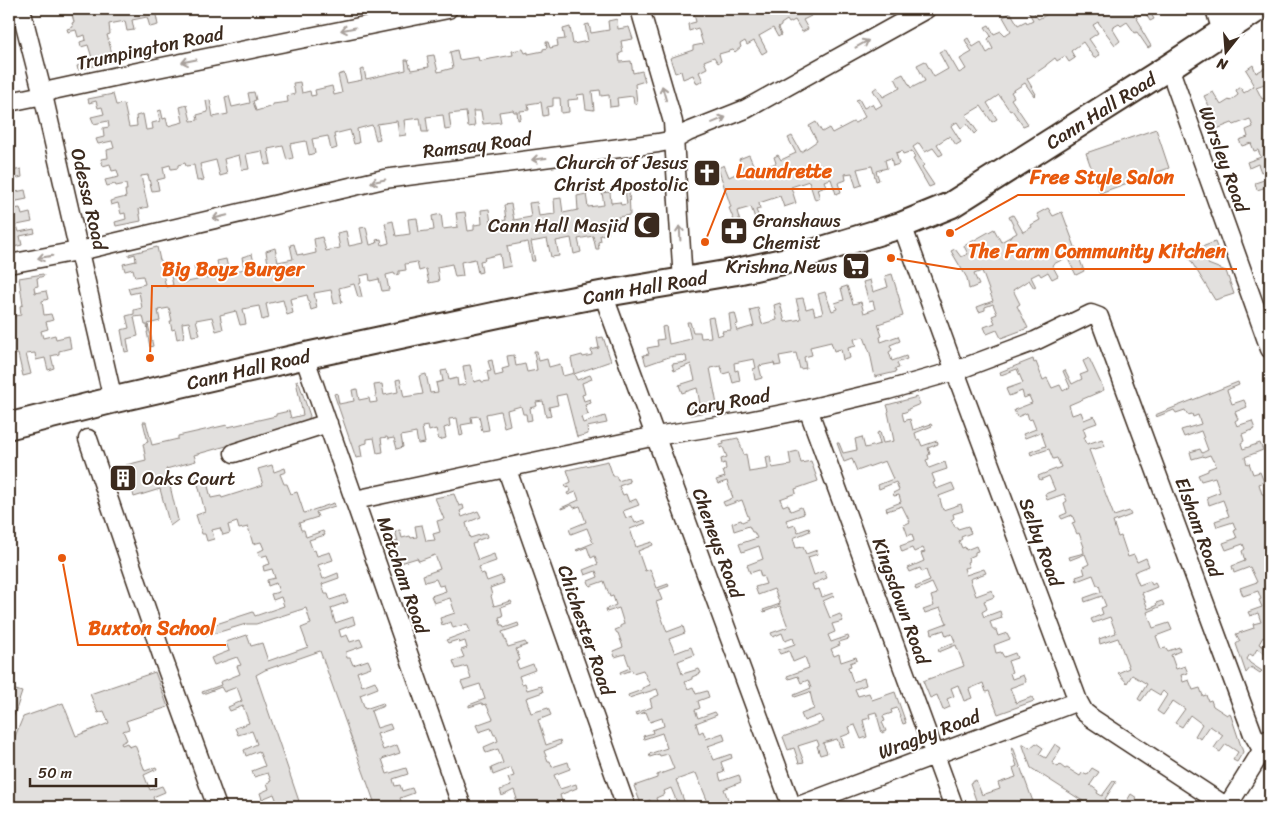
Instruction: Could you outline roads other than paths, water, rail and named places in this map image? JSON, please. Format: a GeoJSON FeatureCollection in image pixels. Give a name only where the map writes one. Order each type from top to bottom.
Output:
{"type":"FeatureCollection","features":[{"type":"Feature","properties":{"kind":"street","name":"Odessa Road"},"geometry":{"type":"LineString","coordinates":[[21,9],[43,94],[113,400]]}},
{"type":"Feature","properties":{"kind":"street","name":"Trumpington Road"},"geometry":{"type":"LineString","coordinates":[[9,102],[113,77],[448,9]]}},
{"type":"Feature","properties":{"kind":"street"},"geometry":{"type":"LineString","coordinates":[[640,9],[673,122],[683,282]]}},
{"type":"Feature","properties":{"kind":"street","name":"Ramsay Road"},"geometry":{"type":"LineString","coordinates":[[9,264],[79,251],[384,179],[658,144],[674,140],[688,132],[746,109],[926,9]]}},
{"type":"Feature","properties":{"kind":"street","name":"Cann Hall Road"},"geometry":{"type":"LineString","coordinates":[[9,426],[304,356],[510,312],[734,272],[784,260],[902,225],[951,205],[1169,67],[1219,20],[1257,9]]}},
{"type":"Feature","properties":{"kind":"street","name":"Worsley Road"},"geometry":{"type":"LineString","coordinates":[[1169,67],[1270,349]]}},
{"type":"Feature","properties":{"kind":"street","name":"Selby Road"},"geometry":{"type":"LineString","coordinates":[[902,225],[1078,701],[1084,712],[1093,720],[1227,807]]}},
{"type":"Feature","properties":{"kind":"street","name":"Cheneys Road"},"geometry":{"type":"LineString","coordinates":[[603,294],[792,807]]}},
{"type":"Feature","properties":{"kind":"street","name":"Cary Road"},"geometry":{"type":"LineString","coordinates":[[355,500],[656,436],[744,422],[808,409],[888,390],[955,371],[1035,341],[1085,316],[1091,314],[1099,317]]}},
{"type":"Feature","properties":{"kind":"street","name":"Elsham Road"},"geometry":{"type":"LineString","coordinates":[[1099,317],[1253,734],[1266,745]]}},
{"type":"Feature","properties":{"kind":"street","name":"Matcham Road"},"geometry":{"type":"LineString","coordinates":[[304,356],[462,807]]}},
{"type":"Feature","properties":{"kind":"street","name":"Kingsdown Road"},"geometry":{"type":"LineString","coordinates":[[808,409],[954,807]]}},
{"type":"Feature","properties":{"kind":"street"},"geometry":{"type":"LineString","coordinates":[[234,453],[328,423]]}},
{"type":"Feature","properties":{"kind":"street"},"geometry":{"type":"LineString","coordinates":[[88,439],[164,661],[218,807]]}},
{"type":"Feature","properties":{"kind":"street","name":"Chichester Road"},"geometry":{"type":"LineString","coordinates":[[506,467],[626,807]]}},
{"type":"Feature","properties":{"kind":"street","name":"Wragby Road"},"geometry":{"type":"LineString","coordinates":[[796,807],[1078,701]]}},
{"type":"Feature","properties":{"kind":"street"},"geometry":{"type":"LineString","coordinates":[[1227,807],[1266,745]]}},
{"type":"Feature","properties":{"kind":"place","name":"Church of Jesus Christ Apostolic"},"geometry":{"type":"Point","coordinates":[707,173]}},
{"type":"Feature","properties":{"kind":"place","name":"Cann Hall Masjid"},"geometry":{"type":"Point","coordinates":[647,225]}},
{"type":"Feature","properties":{"kind":"place","name":"Granshaws Chemist"},"geometry":{"type":"Point","coordinates":[734,231]}},
{"type":"Feature","properties":{"kind":"place","name":"Free Style Salon"},"geometry":{"type":"Point","coordinates":[950,233]}},
{"type":"Feature","properties":{"kind":"place","name":"Laundrette"},"geometry":{"type":"Point","coordinates":[705,242]}},
{"type":"Feature","properties":{"kind":"place","name":"The Farm Community Kitchen"},"geometry":{"type":"Point","coordinates":[891,258]}},
{"type":"Feature","properties":{"kind":"place","name":"Krishna News"},"geometry":{"type":"Point","coordinates":[856,266]}},
{"type":"Feature","properties":{"kind":"place","name":"Big Boyz Burger"},"geometry":{"type":"Point","coordinates":[150,358]}},
{"type":"Feature","properties":{"kind":"place","name":"Oaks Court"},"geometry":{"type":"Point","coordinates":[123,478]}},
{"type":"Feature","properties":{"kind":"place","name":"Buxton School"},"geometry":{"type":"Point","coordinates":[62,558]}}]}
